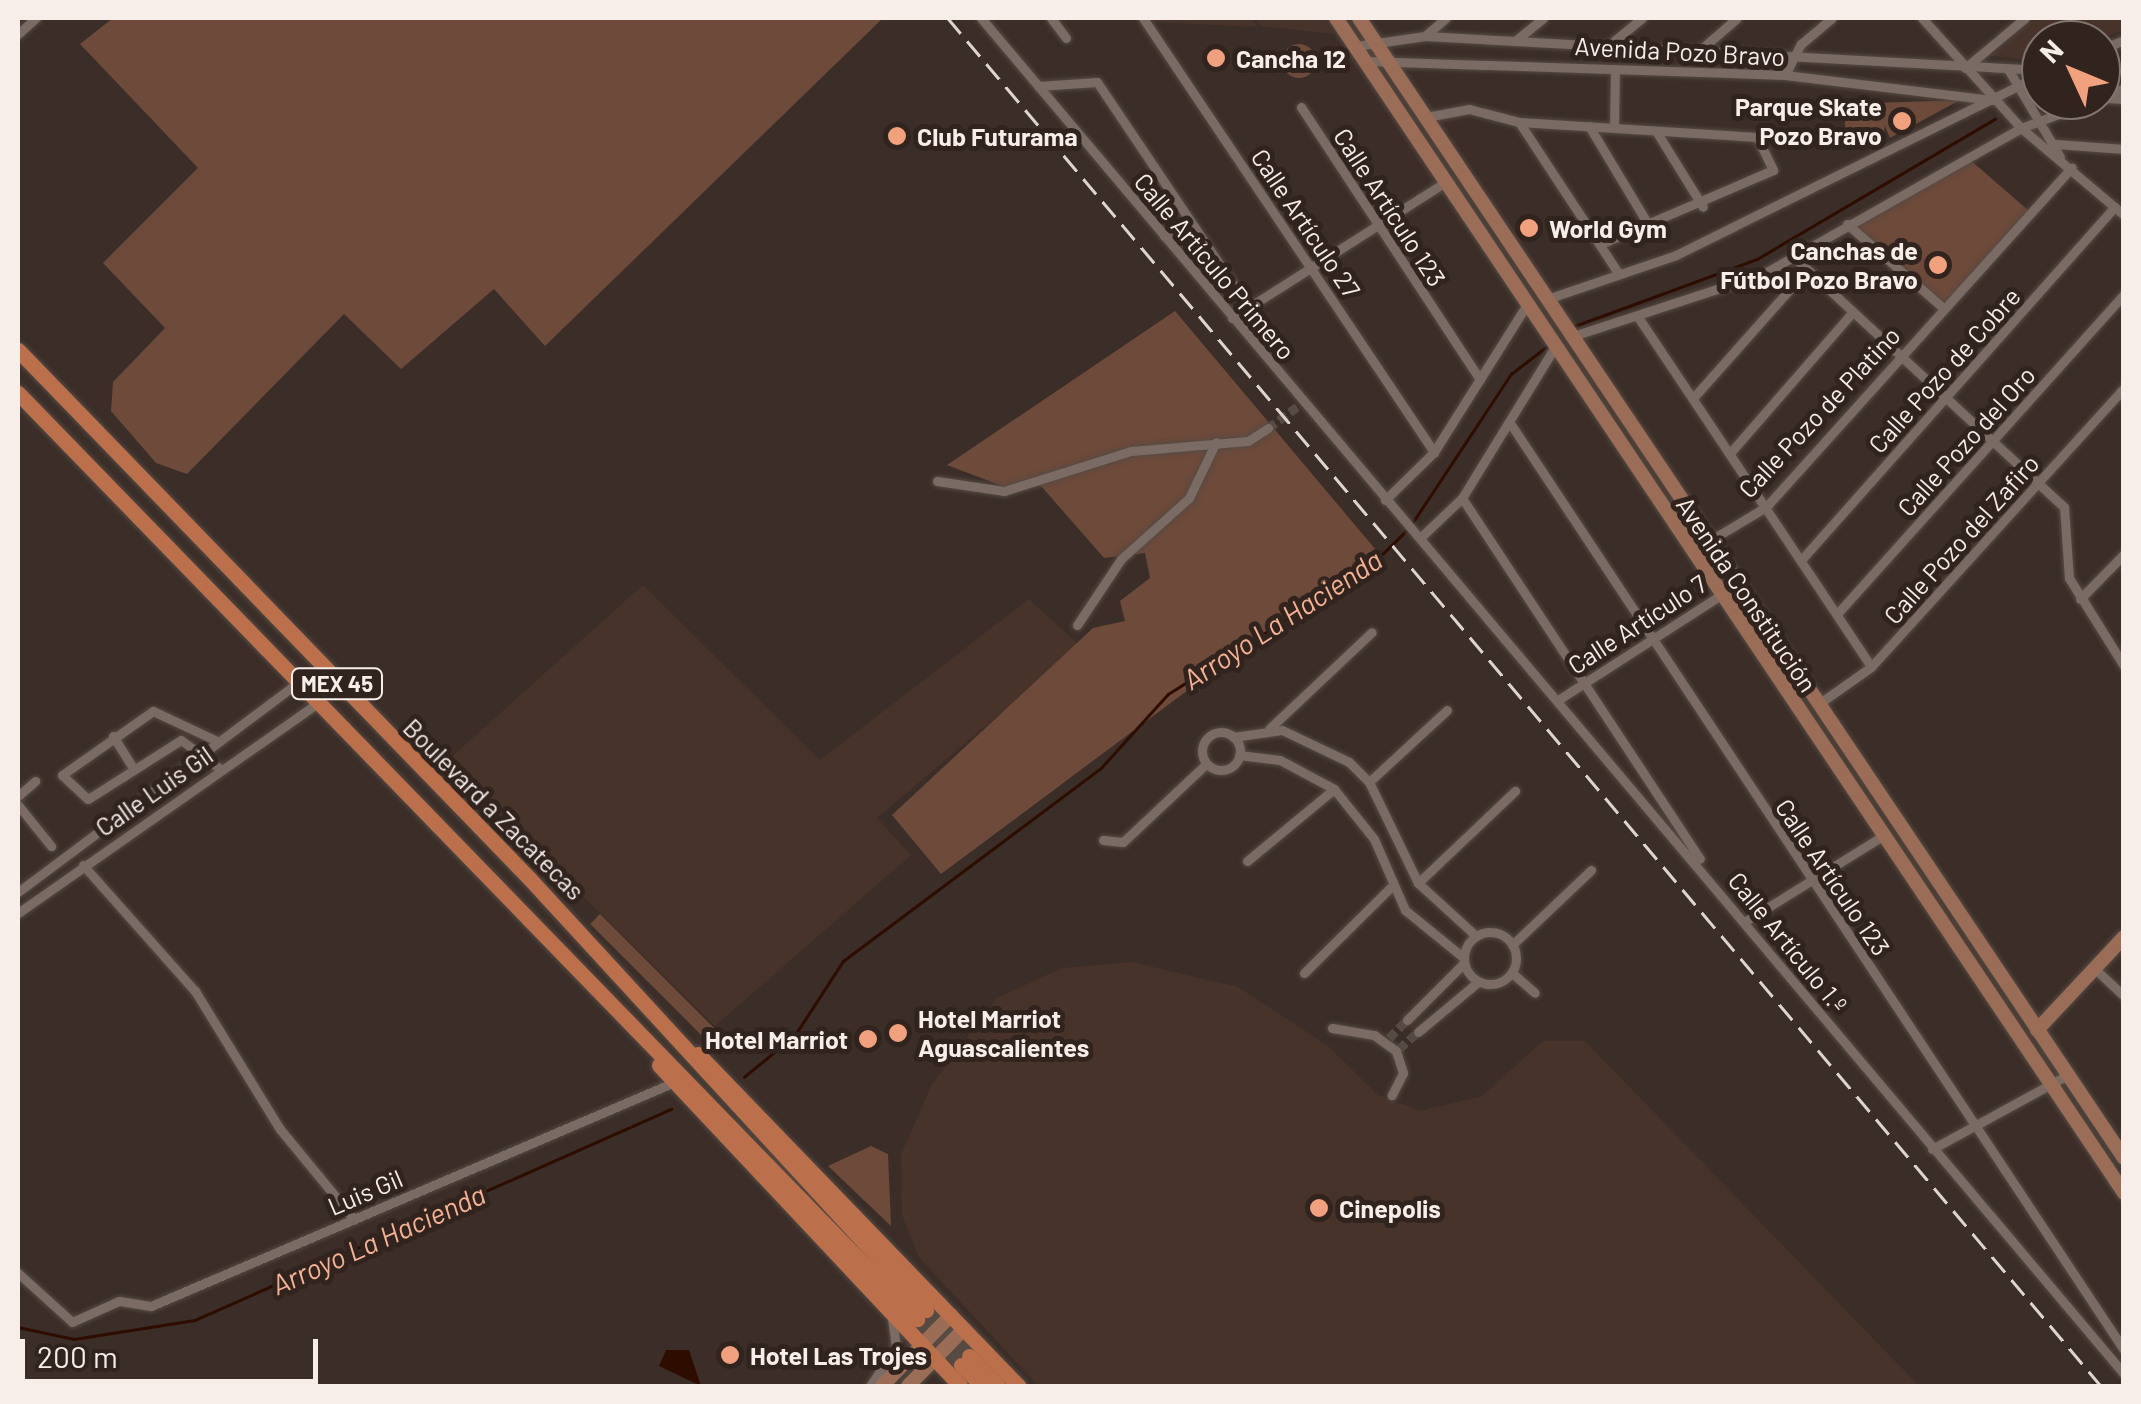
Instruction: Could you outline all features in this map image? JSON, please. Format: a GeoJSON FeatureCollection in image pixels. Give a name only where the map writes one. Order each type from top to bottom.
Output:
{"type":"FeatureCollection","features":[{"type":"Feature","properties":{"kind":"main road","name":"Avenida Constitución"},"geometry":{"type":"LineString","coordinates":[[1336,18],[2047,1085],[2124,1193]]}},
{"type":"Feature","properties":{"kind":"main road","name":"Avenida Constitución"},"geometry":{"type":"LineString","coordinates":[[1359,18],[2124,1158]]}},
{"type":"Feature","properties":{"kind":"main road","name":"Boulevard a Zacatecas"},"geometry":{"type":"LineString","coordinates":[[18,350],[658,1017],[922,1314],[678,1080],[18,393]]}},
{"type":"Feature","properties":{"kind":"main road"},"geometry":{"type":"LineString","coordinates":[[2037,1030],[2124,937]]}},
{"type":"Feature","properties":{"kind":"main road"},"geometry":{"type":"LineString","coordinates":[[658,1017],[1019,1386]]}},
{"type":"Feature","properties":{"kind":"main road"},"geometry":{"type":"LineString","coordinates":[[678,1080],[960,1386]]}},
{"type":"Feature","properties":{"kind":"main road"},"geometry":{"type":"LineString","coordinates":[[882,1386],[951,1315]]}},
{"type":"Feature","properties":{"kind":"main road"},"geometry":{"type":"LineString","coordinates":[[908,1386],[964,1328]]}},
{"type":"Feature","properties":{"kind":"main road"},"geometry":{"type":"LineString","coordinates":[[982,1386],[965,1361],[998,1386]]}},
{"type":"Feature","properties":{"kind":"street"},"geometry":{"type":"LineString","coordinates":[[18,34],[36,18]]}},
{"type":"Feature","properties":{"kind":"street"},"geometry":{"type":"LineString","coordinates":[[1051,18],[1066,38]]}},
{"type":"Feature","properties":{"kind":"street","name":"Calle Artículo 27"},"geometry":{"type":"LineString","coordinates":[[1143,18],[1434,452]]}},
{"type":"Feature","properties":{"kind":"street"},"geometry":{"type":"LineString","coordinates":[[1424,36],[1446,18]]}},
{"type":"Feature","properties":{"kind":"street"},"geometry":{"type":"LineString","coordinates":[[1515,41],[1542,18]]}},
{"type":"Feature","properties":{"kind":"street"},"geometry":{"type":"LineString","coordinates":[[1608,46],[1642,18]]}},
{"type":"Feature","properties":{"kind":"street"},"geometry":{"type":"LineString","coordinates":[[1699,50],[1737,18]]}},
{"type":"Feature","properties":{"kind":"street"},"geometry":{"type":"LineString","coordinates":[[1785,75],[1793,55],[1832,18]]}},
{"type":"Feature","properties":{"kind":"street"},"geometry":{"type":"LineString","coordinates":[[1965,68],[2025,18]]}},
{"type":"Feature","properties":{"kind":"street","name":"Calle Artículo Primero"},"geometry":{"type":"LineString","coordinates":[[986,19],[1303,404],[1417,535]]}},
{"type":"Feature","properties":{"kind":"street"},"geometry":{"type":"LineString","coordinates":[[1927,19],[1992,100],[2020,128],[2047,154],[2060,157],[2072,167],[2124,215]]}},
{"type":"Feature","properties":{"kind":"street","name":"Avenida Pozo Bravo"},"geometry":{"type":"LineString","coordinates":[[1356,46],[1373,39],[1424,36],[2021,70]]}},
{"type":"Feature","properties":{"kind":"street","name":"Avenida Pozo Bravo"},"geometry":{"type":"LineString","coordinates":[[1366,61],[1384,56],[1785,75],[1992,100]]}},
{"type":"Feature","properties":{"kind":"street"},"geometry":{"type":"LineString","coordinates":[[1614,126],[1616,68]]}},
{"type":"Feature","properties":{"kind":"street"},"geometry":{"type":"LineString","coordinates":[[2008,69],[2033,123],[2056,144],[2060,157]]}},
{"type":"Feature","properties":{"kind":"street"},"geometry":{"type":"LineString","coordinates":[[1038,86],[1097,82],[1248,308]]}},
{"type":"Feature","properties":{"kind":"street"},"geometry":{"type":"LineString","coordinates":[[1549,302],[1619,274],[2021,84]]}},
{"type":"Feature","properties":{"kind":"street","name":"Calle Artículo 123"},"geometry":{"type":"LineString","coordinates":[[1301,107],[1480,379]]}},
{"type":"Feature","properties":{"kind":"street"},"geometry":{"type":"LineString","coordinates":[[1426,117],[1469,109],[1519,122],[1757,137],[1773,170],[1703,207],[1600,244]]}},
{"type":"Feature","properties":{"kind":"street"},"geometry":{"type":"LineString","coordinates":[[1571,334],[1638,316],[1795,258],[1846,224],[2041,120]]}},
{"type":"Feature","properties":{"kind":"street"},"geometry":{"type":"LineString","coordinates":[[1519,122],[1619,274]]}},
{"type":"Feature","properties":{"kind":"street"},"geometry":{"type":"LineString","coordinates":[[1589,126],[1651,228]]}},
{"type":"Feature","properties":{"kind":"street"},"geometry":{"type":"LineString","coordinates":[[1656,131],[1703,207]]}},
{"type":"Feature","properties":{"kind":"street"},"geometry":{"type":"LineString","coordinates":[[2056,144],[2124,149]]}},
{"type":"Feature","properties":{"kind":"street"},"geometry":{"type":"LineString","coordinates":[[2047,154],[2056,144]]}},
{"type":"Feature","properties":{"kind":"street","name":"Calle Pozo de Platino"},"geometry":{"type":"LineString","coordinates":[[1709,541],[1766,506],[2072,167]]}},
{"type":"Feature","properties":{"kind":"street"},"geometry":{"type":"LineString","coordinates":[[1232,318],[1447,181]]}},
{"type":"Feature","properties":{"kind":"street","name":"Calle Pozo de Cobre"},"geometry":{"type":"LineString","coordinates":[[1802,559],[2115,207]]}},
{"type":"Feature","properties":{"kind":"street"},"geometry":{"type":"LineString","coordinates":[[1164,236],[1191,222]]}},
{"type":"Feature","properties":{"kind":"street"},"geometry":{"type":"LineString","coordinates":[[1846,224],[1942,308]]}},
{"type":"Feature","properties":{"kind":"street"},"geometry":{"type":"LineString","coordinates":[[1795,258],[1851,314],[2057,498],[2080,599],[2124,666]]}},
{"type":"Feature","properties":{"kind":"street"},"geometry":{"type":"LineString","coordinates":[[1694,397],[1806,270]]}},
{"type":"Feature","properties":{"kind":"street","name":"Calle Pozo del Oro"},"geometry":{"type":"LineString","coordinates":[[1838,614],[2124,294]]}},
{"type":"Feature","properties":{"kind":"street"},"geometry":{"type":"LineString","coordinates":[[1385,500],[1434,452],[1528,303]]}},
{"type":"Feature","properties":{"kind":"street"},"geometry":{"type":"LineString","coordinates":[[1730,452],[1851,314]]}},
{"type":"Feature","properties":{"kind":"street"},"geometry":{"type":"LineString","coordinates":[[1638,316],[1872,667]]}},
{"type":"Feature","properties":{"kind":"street"},"geometry":{"type":"LineString","coordinates":[[1417,535],[1462,498],[1512,426],[1554,343]]}},
{"type":"Feature","properties":{"kind":"street","name":"Calle Pozo del Zafiro"},"geometry":{"type":"LineString","coordinates":[[1818,705],[1872,667],[2124,388]]}},
{"type":"Feature","properties":{"kind":"street","name":"Calle Artículo 123"},"geometry":{"type":"LineString","coordinates":[[1512,426],[2124,1350]]}},
{"type":"Feature","properties":{"kind":"street"},"geometry":{"type":"LineString","coordinates":[[937,481],[1004,491],[1132,450],[1248,442],[1268,428]]}},
{"type":"Feature","properties":{"kind":"street"},"geometry":{"type":"LineString","coordinates":[[1077,626],[1121,559],[1190,498],[1216,442]]}},
{"type":"Feature","properties":{"kind":"street"},"geometry":{"type":"LineString","coordinates":[[1462,498],[1720,891]]}},
{"type":"Feature","properties":{"kind":"street","name":"Calle Artículo 1.º"},"geometry":{"type":"LineString","coordinates":[[1417,535],[2124,1374]]}},
{"type":"Feature","properties":{"kind":"street"},"geometry":{"type":"LineString","coordinates":[[2080,599],[2124,554]]}},
{"type":"Feature","properties":{"kind":"street","name":"Calle Artículo 7"},"geometry":{"type":"LineString","coordinates":[[1558,700],[1738,584]]}},
{"type":"Feature","properties":{"kind":"street"},"geometry":{"type":"LineString","coordinates":[[1268,730],[1372,632]]}},
{"type":"Feature","properties":{"kind":"street"},"geometry":{"type":"LineString","coordinates":[[2115,653],[2124,644]]}},
{"type":"Feature","properties":{"kind":"street","name":"Calle Luis Gil"},"geometry":{"type":"LineString","coordinates":[[18,892],[295,684]]}},
{"type":"Feature","properties":{"kind":"street","name":"Calle Luis Gil"},"geometry":{"type":"LineString","coordinates":[[18,913],[315,706]]}},
{"type":"Feature","properties":{"kind":"street"},"geometry":{"type":"LineString","coordinates":[[1369,782],[1448,710]]}},
{"type":"Feature","properties":{"kind":"street"},"geometry":{"type":"LineString","coordinates":[[217,740],[153,711],[62,775],[82,799],[181,740],[204,750],[220,770]]}},
{"type":"Feature","properties":{"kind":"street"},"geometry":{"type":"LineString","coordinates":[[1103,840],[1123,842],[1206,764],[1210,736],[1233,737],[1268,730],[1320,743],[1369,782],[1388,832],[1418,883],[1476,936],[1500,934],[1512,945]]}},
{"type":"Feature","properties":{"kind":"street"},"geometry":{"type":"LineString","coordinates":[[113,736],[133,768]]}},
{"type":"Feature","properties":{"kind":"street"},"geometry":{"type":"LineString","coordinates":[[1233,737],[1239,755]]}},
{"type":"Feature","properties":{"kind":"street"},"geometry":{"type":"LineString","coordinates":[[1206,764],[1222,770],[1239,755],[1280,760],[1334,789],[1374,839],[1390,888],[1464,960],[1478,982]]}},
{"type":"Feature","properties":{"kind":"street"},"geometry":{"type":"LineString","coordinates":[[18,796],[35,781]]}},
{"type":"Feature","properties":{"kind":"street"},"geometry":{"type":"LineString","coordinates":[[1248,861],[1334,789]]}},
{"type":"Feature","properties":{"kind":"street"},"geometry":{"type":"LineString","coordinates":[[1418,883],[1515,791]]}},
{"type":"Feature","properties":{"kind":"street"},"geometry":{"type":"LineString","coordinates":[[18,805],[51,846]]}},
{"type":"Feature","properties":{"kind":"street"},"geometry":{"type":"LineString","coordinates":[[1374,839],[1388,832]]}},
{"type":"Feature","properties":{"kind":"street"},"geometry":{"type":"LineString","coordinates":[[1746,922],[1882,837]]}},
{"type":"Feature","properties":{"kind":"street"},"geometry":{"type":"LineString","coordinates":[[83,866],[195,992],[280,1129],[354,1218]]}},
{"type":"Feature","properties":{"kind":"street"},"geometry":{"type":"LineString","coordinates":[[1535,993],[1512,973],[1512,945],[1592,870]]}},
{"type":"Feature","properties":{"kind":"street"},"geometry":{"type":"LineString","coordinates":[[1304,973],[1390,888]]}},
{"type":"Feature","properties":{"kind":"street"},"geometry":{"type":"LineString","coordinates":[[1407,1020],[1464,960],[1476,936]]}},
{"type":"Feature","properties":{"kind":"street"},"geometry":{"type":"LineString","coordinates":[[2095,969],[2124,996]]}},
{"type":"Feature","properties":{"kind":"street"},"geometry":{"type":"LineString","coordinates":[[1418,1032],[1478,982],[1512,973]]}},
{"type":"Feature","properties":{"kind":"street"},"geometry":{"type":"LineString","coordinates":[[1332,1028],[1387,1039],[1397,1050],[1395,1091]]}},
{"type":"Feature","properties":{"kind":"street"},"geometry":{"type":"LineString","coordinates":[[1932,1149],[1974,1122],[2068,1076]]}},
{"type":"Feature","properties":{"kind":"street","name":"Luis Gil"},"geometry":{"type":"LineString","coordinates":[[18,1273],[61,1320],[119,1301],[151,1306],[678,1080]]}},
{"type":"Feature","properties":{"kind":"street"},"geometry":{"type":"LineString","coordinates":[[870,1386],[896,1347],[890,1310]]}},
{"type":"Feature","properties":{"kind":"shaded area"},"geometry":{"type":"Polygon","coordinates":[[[113,18],[883,18],[545,346],[494,289],[401,369],[344,314],[187,474],[156,463],[111,411],[113,382],[165,328],[103,263],[198,168],[80,44],[113,18]]]}},
{"type":"Feature","properties":{"kind":"shaded area"},"geometry":{"type":"Polygon","coordinates":[[[1150,18],[1251,18],[1258,27],[1154,22],[1150,18]]]}},
{"type":"Feature","properties":{"kind":"shaded area"},"geometry":{"type":"Polygon","coordinates":[[[1255,18],[1323,18],[1334,34],[1261,26],[1255,18]]]}},
{"type":"Feature","properties":{"kind":"shaded area"},"geometry":{"type":"Polygon","coordinates":[[[2123,18],[2123,30],[2121,20],[2035,20],[2123,18]]]}},
{"type":"Feature","properties":{"kind":"shaded area"},"geometry":{"type":"Polygon","coordinates":[[[2021,31],[2021,59],[1991,56],[2021,31]]]}},
{"type":"Feature","properties":{"kind":"shaded area"},"geometry":{"type":"Polygon","coordinates":[[[1299,44],[1311,49],[1316,61],[1311,73],[1299,78],[1287,73],[1282,61],[1287,49],[1299,44]]]}},
{"type":"Feature","properties":{"kind":"shaded area","name":"Parque Skate Pozo Bravo"},"geometry":{"type":"Polygon","coordinates":[[[1960,100],[1890,138],[1875,103],[1960,100]]]}},
{"type":"Feature","properties":{"kind":"shaded area"},"geometry":{"type":"Polygon","coordinates":[[[1865,104],[1879,110],[1885,124],[1879,138],[1865,144],[1851,138],[1845,124],[1851,110],[1865,104]]]}},
{"type":"Feature","properties":{"kind":"shaded area","name":"Canchas de Fútbol Pozo Bravo"},"geometry":{"type":"Polygon","coordinates":[[[1968,158],[2029,211],[1943,306],[1848,224],[1968,158]]]}},
{"type":"Feature","properties":{"kind":"shaded area"},"geometry":{"type":"Polygon","coordinates":[[[1175,311],[1376,550],[941,874],[892,815],[1093,628],[1125,621],[1120,601],[1150,578],[1145,553],[1104,558],[1041,486],[1002,486],[947,465],[1175,311]]]}},
{"type":"Feature","properties":{"kind":"shaded area"},"geometry":{"type":"Polygon","coordinates":[[[643,585],[820,760],[1029,599],[1080,646],[877,818],[911,855],[715,1026],[446,762],[643,585]]]}},
{"type":"Feature","properties":{"kind":"shaded area"},"geometry":{"type":"Polygon","coordinates":[[[600,914],[720,1034],[710,1043],[590,924],[600,914]]]}},
{"type":"Feature","properties":{"kind":"shaded area"},"geometry":{"type":"Polygon","coordinates":[[[1132,962],[1238,987],[1328,1046],[1378,1095],[1420,1111],[1482,1096],[1543,1041],[1585,1041],[1919,1386],[1038,1386],[919,1257],[902,1215],[901,1155],[931,1086],[997,998],[1062,968],[1132,962]]]}},
{"type":"Feature","properties":{"kind":"shaded area"},"geometry":{"type":"Polygon","coordinates":[[[871,1146],[888,1154],[891,1226],[828,1166],[871,1146]]]}},
{"type":"Feature","properties":{"kind":"shaded area"},"geometry":{"type":"Polygon","coordinates":[[[666,1350],[689,1350],[701,1386],[659,1366],[666,1350]]]}},
{"type":"Feature","properties":{"kind":"waterway","name":"Arroyo La Hacienda"},"geometry":{"type":"LineString","coordinates":[[1572,327],[1757,259],[1995,119]]}},
{"type":"Feature","properties":{"kind":"waterway","name":"Arroyo La Hacienda"},"geometry":{"type":"LineString","coordinates":[[1413,522],[1511,374],[1550,344]]}},
{"type":"Feature","properties":{"kind":"waterway","name":"Arroyo La Hacienda"},"geometry":{"type":"LineString","coordinates":[[744,1077],[795,1035],[843,961],[1100,769],[1168,694],[1369,567],[1408,529]]}},
{"type":"Feature","properties":{"kind":"waterway","name":"Arroyo La Hacienda"},"geometry":{"type":"LineString","coordinates":[[18,1327],[74,1339],[195,1320],[671,1109]]}},
{"type":"Feature","properties":{"kind":"tunnel"},"geometry":{"type":"LineString","coordinates":[[1268,428],[1301,404]]}},
{"type":"Feature","properties":{"kind":"tunnel"},"geometry":{"type":"LineString","coordinates":[[1389,1038],[1407,1020]]}},
{"type":"Feature","properties":{"kind":"tunnel"},"geometry":{"type":"LineString","coordinates":[[1399,1049],[1418,1032]]}},
{"type":"Feature","properties":{"kind":"tunnel"},"geometry":{"type":"LineString","coordinates":[[926,1310],[969,1356]]}},
{"type":"Feature","properties":{"kind":"tunnel"},"geometry":{"type":"LineString","coordinates":[[917,1319],[961,1365]]}},
{"type":"Feature","properties":{"kind":"railway"},"geometry":{"type":"LineString","coordinates":[[948,18],[2101,1386]]}},
{"type":"Feature","properties":{"kind":"place","name":"Cancha 12"},"geometry":{"type":"Point","coordinates":[1216,58]}},
{"type":"Feature","properties":{"kind":"place","name":"Parque Skate Pozo Bravo"},"geometry":{"type":"Point","coordinates":[1902,121]}},
{"type":"Feature","properties":{"kind":"place","name":"Club Futurama"},"geometry":{"type":"Point","coordinates":[897,136]}},
{"type":"Feature","properties":{"kind":"place","name":"World Gym"},"geometry":{"type":"Point","coordinates":[1529,228]}},
{"type":"Feature","properties":{"kind":"place","name":"Canchas de Fútbol Pozo Bravo"},"geometry":{"type":"Point","coordinates":[1938,265]}},
{"type":"Feature","properties":{"kind":"place","name":"Hotel Marriot Aguascalientes"},"geometry":{"type":"Point","coordinates":[898,1033]}},
{"type":"Feature","properties":{"kind":"place","name":"Hotel Marriot"},"geometry":{"type":"Point","coordinates":[868,1039]}},
{"type":"Feature","properties":{"kind":"place","name":"Cinepolis"},"geometry":{"type":"Point","coordinates":[1319,1208]}},
{"type":"Feature","properties":{"kind":"place","name":"Hotel Las Trojes"},"geometry":{"type":"Point","coordinates":[730,1355]}}]}
